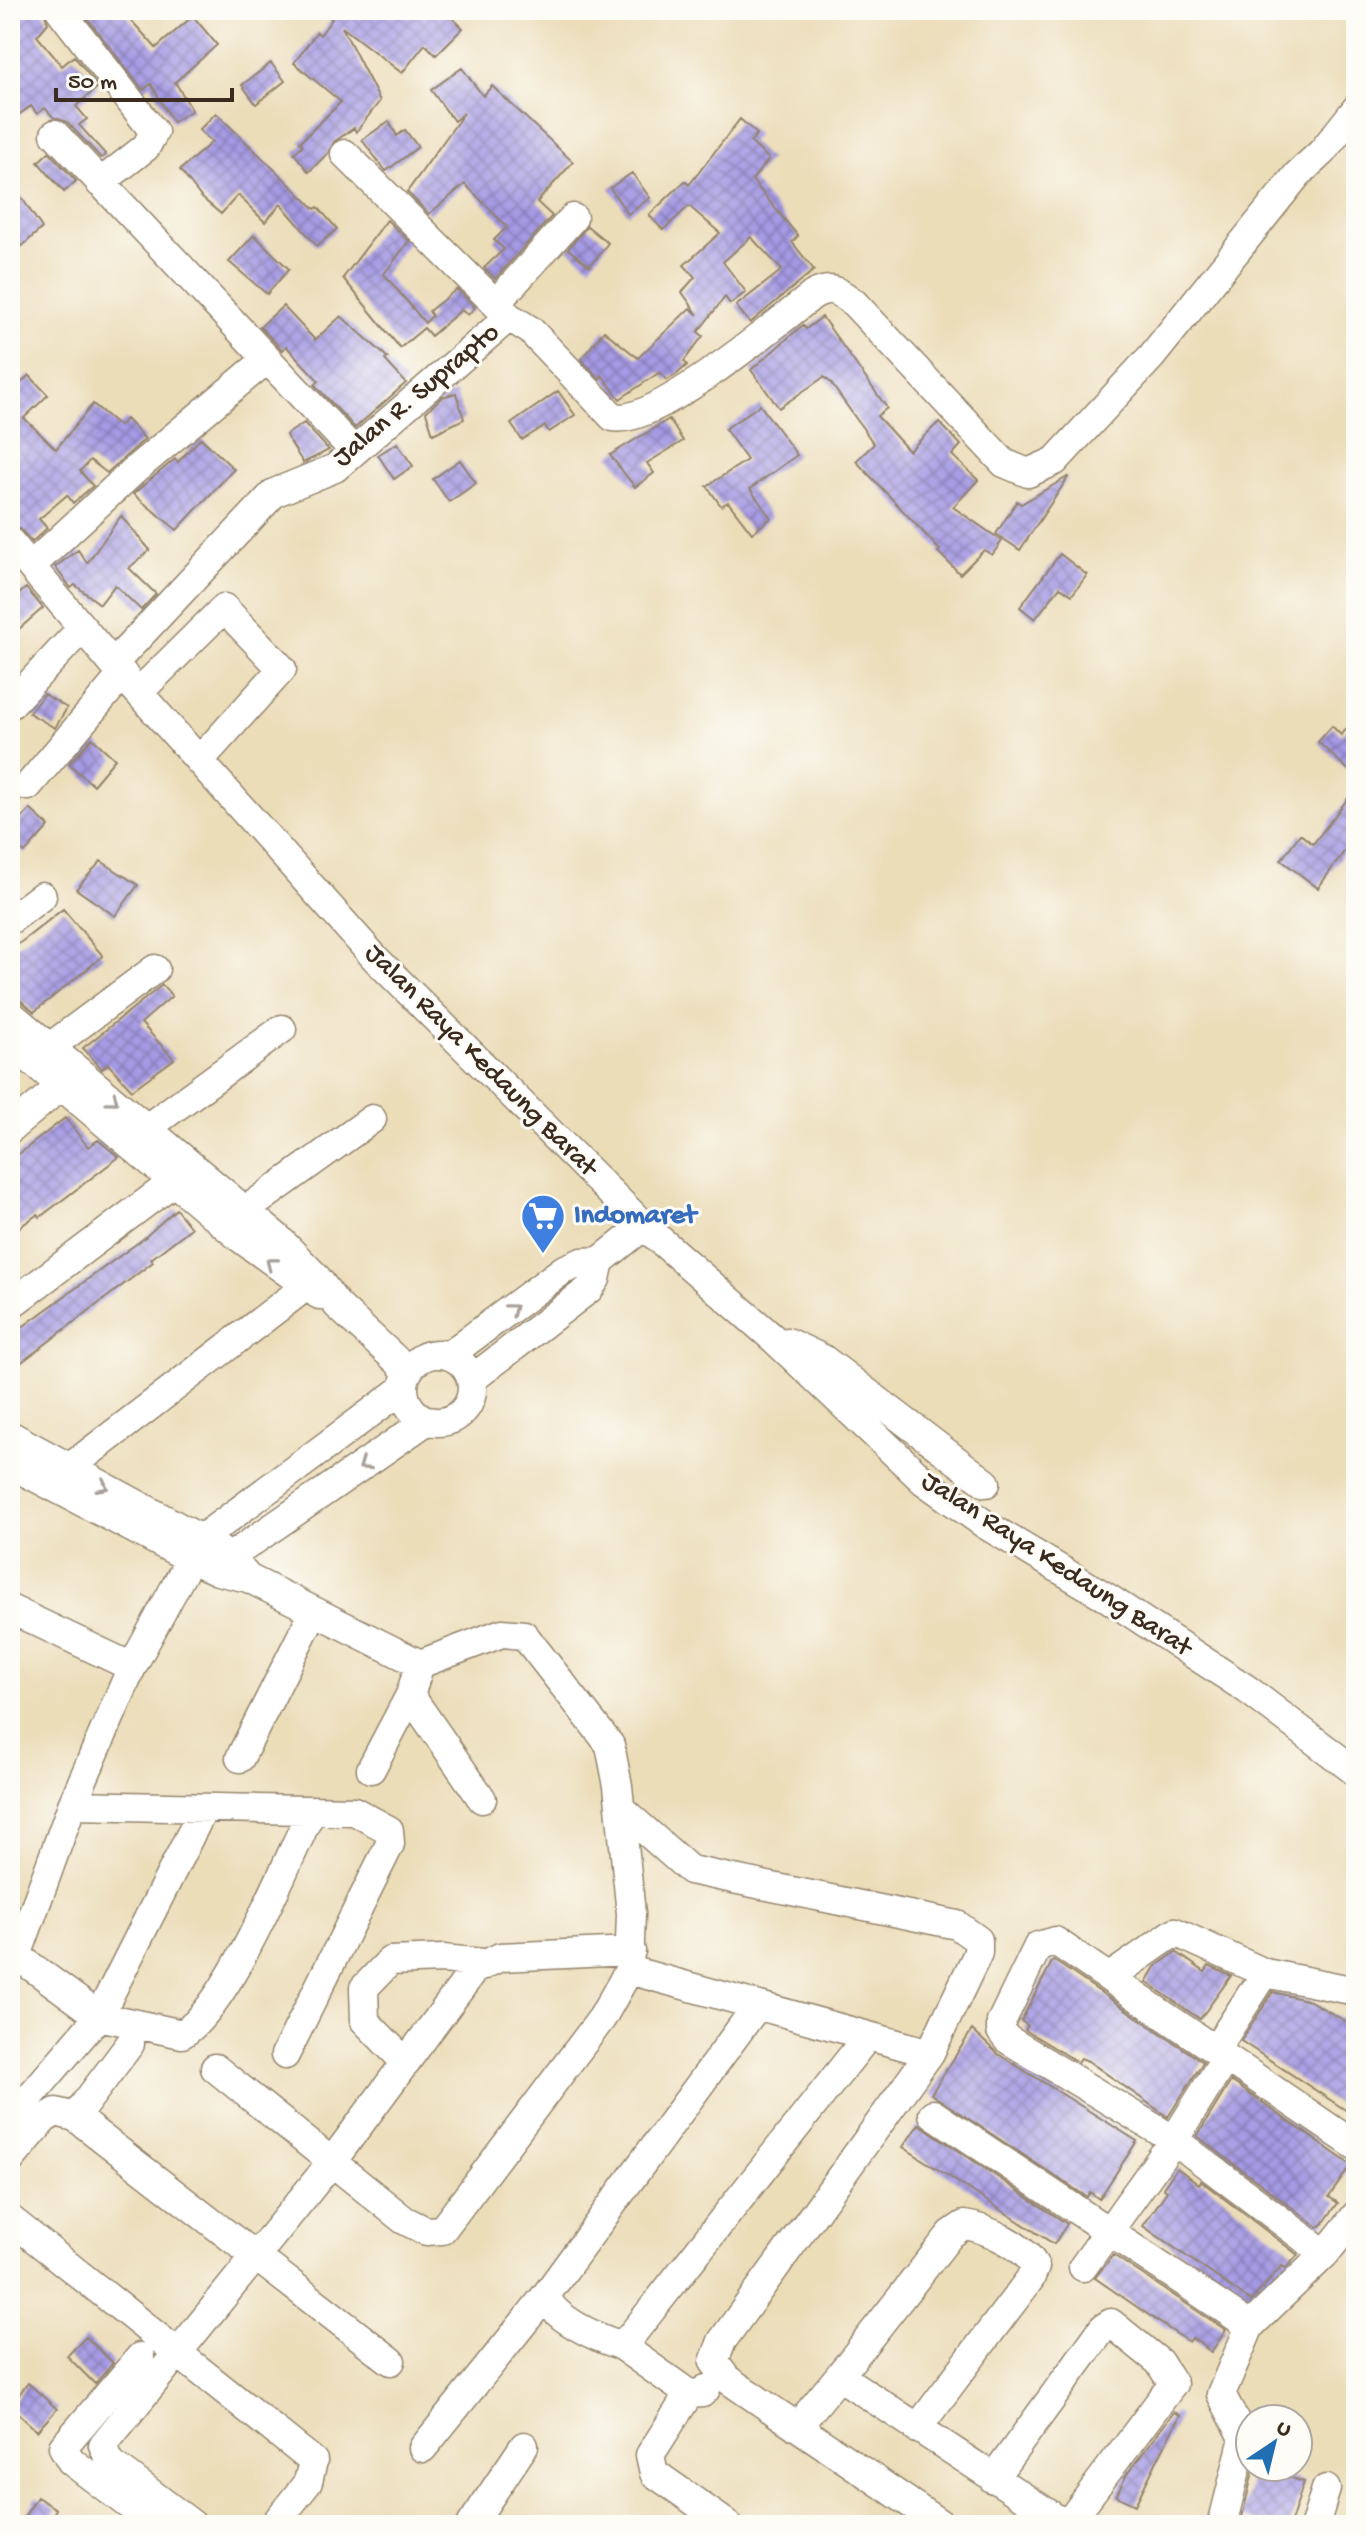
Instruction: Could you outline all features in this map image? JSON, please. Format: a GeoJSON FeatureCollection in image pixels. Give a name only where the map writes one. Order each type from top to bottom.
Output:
{"type":"FeatureCollection","features":[{"type":"Feature","properties":{"kind":"street"},"geometry":{"type":"LineString","coordinates":[[60,10],[154,132],[146,147],[100,183]]}},
{"type":"Feature","properties":{"kind":"street"},"geometry":{"type":"LineString","coordinates":[[345,154],[503,310],[530,330],[590,396],[618,419],[630,417],[673,396],[742,351],[813,295],[825,288],[836,289],[854,303],[1004,463],[1028,473],[1055,461],[1152,356],[1298,174],[1322,152],[1356,109]]}},
{"type":"Feature","properties":{"kind":"street"},"geometry":{"type":"LineString","coordinates":[[55,134],[354,451]]}},
{"type":"Feature","properties":{"kind":"street","name":"Jalan R. Suprapto"},"geometry":{"type":"LineString","coordinates":[[125,677],[274,493],[335,468],[354,451],[503,310],[573,218]]}},
{"type":"Feature","properties":{"kind":"street"},"geometry":{"type":"LineString","coordinates":[[31,566],[137,468],[266,360]]}},
{"type":"Feature","properties":{"kind":"street","name":"Jalan Raya Kedaung Barat"},"geometry":{"type":"LineString","coordinates":[[10,542],[125,677],[376,959],[644,1226],[775,1340],[924,1481],[986,1525],[1108,1598],[1248,1690],[1356,1772]]}},
{"type":"Feature","properties":{"kind":"street"},"geometry":{"type":"LineString","coordinates":[[28,786],[125,677],[224,608],[282,669],[199,761]]}},
{"type":"Feature","properties":{"kind":"street"},"geometry":{"type":"LineString","coordinates":[[10,705],[82,628]]}},
{"type":"Feature","properties":{"kind":"street"},"geometry":{"type":"LineString","coordinates":[[10,920],[42,896]]}},
{"type":"Feature","properties":{"kind":"street"},"geometry":{"type":"LineString","coordinates":[[50,1047],[155,969]]}},
{"type":"Feature","properties":{"kind":"street"},"geometry":{"type":"LineString","coordinates":[[10,1014],[50,1047],[70,1079],[337,1305],[406,1380],[407,1402],[428,1420],[440,1422],[461,1413],[472,1392],[467,1370],[449,1355]]}},
{"type":"Feature","properties":{"kind":"street"},"geometry":{"type":"LineString","coordinates":[[147,1128],[282,1029]]}},
{"type":"Feature","properties":{"kind":"street"},"geometry":{"type":"LineString","coordinates":[[10,1042],[147,1128],[183,1176],[246,1210],[312,1283]]}},
{"type":"Feature","properties":{"kind":"street"},"geometry":{"type":"LineString","coordinates":[[10,1129],[70,1079]]}},
{"type":"Feature","properties":{"kind":"street"},"geometry":{"type":"LineString","coordinates":[[246,1210],[372,1119]]}},
{"type":"Feature","properties":{"kind":"street"},"geometry":{"type":"LineString","coordinates":[[10,1305],[183,1176]]}},
{"type":"Feature","properties":{"kind":"street"},"geometry":{"type":"LineString","coordinates":[[312,1810],[221,1994],[196,2026],[182,2034],[99,2016],[14,1961],[72,1805],[132,1667],[195,1548],[406,1380],[426,1356],[449,1355],[563,1270],[582,1262],[600,1261],[644,1226]]}},
{"type":"Feature","properties":{"kind":"street"},"geometry":{"type":"LineString","coordinates":[[471,1380],[589,1289],[596,1279],[600,1261]]}},
{"type":"Feature","properties":{"kind":"street"},"geometry":{"type":"LineString","coordinates":[[69,1468],[312,1283]]}},
{"type":"Feature","properties":{"kind":"street"},"geometry":{"type":"LineString","coordinates":[[775,1340],[795,1343],[823,1359],[986,1483]]}},
{"type":"Feature","properties":{"kind":"street"},"geometry":{"type":"LineString","coordinates":[[232,1569],[267,1532],[428,1420]]}},
{"type":"Feature","properties":{"kind":"street"},"geometry":{"type":"LineString","coordinates":[[10,1435],[232,1569],[313,1613],[420,1664],[502,1633],[524,1635],[610,1745],[618,1789],[631,1914],[630,1961],[602,2018],[442,2230],[426,2231],[404,2220],[215,2068]]}},
{"type":"Feature","properties":{"kind":"street"},"geometry":{"type":"LineString","coordinates":[[10,1464],[195,1548]]}},
{"type":"Feature","properties":{"kind":"street"},"geometry":{"type":"LineString","coordinates":[[244,1506],[267,1532]]}},
{"type":"Feature","properties":{"kind":"street"},"geometry":{"type":"LineString","coordinates":[[240,1758],[313,1613]]}},
{"type":"Feature","properties":{"kind":"street"},"geometry":{"type":"LineString","coordinates":[[13,1617],[132,1667]]}},
{"type":"Feature","properties":{"kind":"street"},"geometry":{"type":"LineString","coordinates":[[371,1769],[410,1695],[420,1664]]}},
{"type":"Feature","properties":{"kind":"street"},"geometry":{"type":"LineString","coordinates":[[410,1695],[482,1799]]}},
{"type":"Feature","properties":{"kind":"street"},"geometry":{"type":"LineString","coordinates":[[618,1789],[690,1870],[957,1925],[978,1940],[978,1953],[930,2053],[722,2341],[714,2362],[722,2373],[797,2427],[942,2525]]}},
{"type":"Feature","properties":{"kind":"street"},"geometry":{"type":"LineString","coordinates":[[72,1805],[354,1811],[389,1830],[390,1844],[285,2055]]}},
{"type":"Feature","properties":{"kind":"street"},"geometry":{"type":"LineString","coordinates":[[10,2120],[99,2016],[204,1808]]}},
{"type":"Feature","properties":{"kind":"street"},"geometry":{"type":"LineString","coordinates":[[1110,1977],[1175,1932],[1265,1973],[1356,1991]]}},
{"type":"Feature","properties":{"kind":"street"},"geometry":{"type":"LineString","coordinates":[[1325,2254],[1174,2140],[1007,2039],[1001,2031],[1001,2022],[1038,1946],[1045,1941],[1055,1941],[1356,2146]]}},
{"type":"Feature","properties":{"kind":"street"},"geometry":{"type":"LineString","coordinates":[[406,2063],[365,2021],[364,1988],[390,1961],[443,1959],[483,1963],[500,1957],[630,1961],[757,2006],[930,2053]]}},
{"type":"Feature","properties":{"kind":"street"},"geometry":{"type":"LineString","coordinates":[[193,2525],[110,2462],[103,2445],[331,2163],[464,1982],[483,1963]]}},
{"type":"Feature","properties":{"kind":"street"},"geometry":{"type":"LineString","coordinates":[[1083,2267],[1174,2140],[1265,1973]]}},
{"type":"Feature","properties":{"kind":"street"},"geometry":{"type":"LineString","coordinates":[[1326,1987],[1356,2007]]}},
{"type":"Feature","properties":{"kind":"street"},"geometry":{"type":"LineString","coordinates":[[423,2448],[546,2295],[757,2006]]}},
{"type":"Feature","properties":{"kind":"street"},"geometry":{"type":"LineString","coordinates":[[620,2345],[630,2337],[868,2036]]}},
{"type":"Feature","properties":{"kind":"street"},"geometry":{"type":"LineString","coordinates":[[75,2117],[130,2044]]}},
{"type":"Feature","properties":{"kind":"street"},"geometry":{"type":"LineString","coordinates":[[10,2160],[44,2119],[56,2112],[75,2117],[252,2257],[391,2361]]}},
{"type":"Feature","properties":{"kind":"street"},"geometry":{"type":"LineString","coordinates":[[933,2114],[1250,2326]]}},
{"type":"Feature","properties":{"kind":"street"},"geometry":{"type":"LineString","coordinates":[[1222,2525],[1244,2438],[1221,2394],[1250,2326],[1325,2254],[1356,2215]]}},
{"type":"Feature","properties":{"kind":"street"},"geometry":{"type":"LineString","coordinates":[[10,2219],[313,2461],[313,2472],[308,2482],[274,2525]]}},
{"type":"Feature","properties":{"kind":"street"},"geometry":{"type":"LineString","coordinates":[[797,2427],[951,2234],[964,2225],[976,2227],[1030,2256],[1035,2267],[1030,2279],[917,2429]]}},
{"type":"Feature","properties":{"kind":"street"},"geometry":{"type":"LineString","coordinates":[[546,2295],[559,2314],[620,2345],[689,2394],[702,2393],[722,2373]]}},
{"type":"Feature","properties":{"kind":"street"},"geometry":{"type":"LineString","coordinates":[[839,2376],[993,2479],[1066,2525],[1173,2384],[1159,2362],[1111,2323],[1103,2328],[993,2479]]}},
{"type":"Feature","properties":{"kind":"street"},"geometry":{"type":"LineString","coordinates":[[140,2357],[63,2447],[71,2461],[155,2525]]}},
{"type":"Feature","properties":{"kind":"street"},"geometry":{"type":"LineString","coordinates":[[689,2394],[650,2455],[650,2466],[654,2473],[728,2525]]}},
{"type":"Feature","properties":{"kind":"street"},"geometry":{"type":"LineString","coordinates":[[471,2525],[524,2446]]}},
{"type":"Feature","properties":{"kind":"street"},"geometry":{"type":"LineString","coordinates":[[1315,2525],[1326,2489]]}},
{"type":"Feature","properties":{"kind":"building"},"geometry":{"type":"Polygon","coordinates":[[[19,10],[43,10],[48,23],[37,36],[62,66],[74,56],[98,87],[76,106],[87,119],[79,125],[106,155],[101,158],[67,122],[53,117],[45,108],[37,114],[31,106],[10,121],[10,19],[19,10]]]}},
{"type":"Feature","properties":{"kind":"building"},"geometry":{"type":"Polygon","coordinates":[[[81,10],[122,10],[156,48],[193,16],[217,45],[175,82],[192,110],[173,122],[151,84],[143,90],[81,10]]]}},
{"type":"Feature","properties":{"kind":"building"},"geometry":{"type":"Polygon","coordinates":[[[320,10],[444,10],[463,28],[436,55],[425,44],[402,73],[342,27],[380,101],[356,132],[354,128],[334,142],[328,153],[309,172],[294,153],[303,145],[300,142],[341,102],[294,63],[317,32],[320,35],[332,19],[320,10]]]}},
{"type":"Feature","properties":{"kind":"building"},"geometry":{"type":"Polygon","coordinates":[[[271,63],[285,81],[256,104],[242,85],[271,63]]]}},
{"type":"Feature","properties":{"kind":"building"},"geometry":{"type":"Polygon","coordinates":[[[462,68],[483,96],[492,86],[573,162],[537,202],[552,216],[495,279],[484,268],[504,249],[494,240],[507,227],[465,184],[429,214],[407,192],[464,113],[454,121],[431,90],[462,68]]]}},
{"type":"Feature","properties":{"kind":"building"},"geometry":{"type":"Polygon","coordinates":[[[216,113],[315,209],[318,207],[337,229],[317,246],[281,204],[265,222],[238,195],[221,214],[201,197],[180,170],[212,142],[199,130],[216,113]]]}},
{"type":"Feature","properties":{"kind":"building"},"geometry":{"type":"Polygon","coordinates":[[[740,119],[757,134],[750,142],[769,159],[752,180],[798,236],[792,242],[814,270],[750,323],[736,306],[782,270],[751,237],[723,262],[746,292],[730,304],[725,297],[698,332],[703,336],[684,361],[687,365],[667,380],[660,372],[620,399],[602,375],[600,379],[581,359],[604,331],[638,358],[690,308],[698,315],[682,292],[695,277],[684,265],[720,233],[689,206],[663,230],[649,215],[685,181],[689,185],[740,119]]]}},
{"type":"Feature","properties":{"kind":"building"},"geometry":{"type":"Polygon","coordinates":[[[389,121],[397,136],[405,130],[418,147],[386,171],[362,140],[389,121]]]}},
{"type":"Feature","properties":{"kind":"building"},"geometry":{"type":"Polygon","coordinates":[[[49,152],[76,181],[64,192],[38,162],[49,152]]]}},
{"type":"Feature","properties":{"kind":"building"},"geometry":{"type":"Polygon","coordinates":[[[632,173],[650,198],[628,214],[610,188],[632,173]]]}},
{"type":"Feature","properties":{"kind":"building"},"geometry":{"type":"Polygon","coordinates":[[[10,180],[42,228],[10,257],[10,180]]]}},
{"type":"Feature","properties":{"kind":"building"},"geometry":{"type":"Polygon","coordinates":[[[387,220],[409,241],[384,274],[425,323],[432,316],[429,311],[457,289],[475,307],[468,315],[461,310],[431,336],[424,328],[400,348],[343,278],[387,220]]]}},
{"type":"Feature","properties":{"kind":"building"},"geometry":{"type":"Polygon","coordinates":[[[587,226],[608,243],[590,266],[568,249],[587,226]]]}},
{"type":"Feature","properties":{"kind":"building"},"geometry":{"type":"Polygon","coordinates":[[[254,235],[289,269],[267,294],[229,262],[254,235]]]}},
{"type":"Feature","properties":{"kind":"building"},"geometry":{"type":"Polygon","coordinates":[[[283,306],[315,340],[341,316],[388,358],[385,360],[406,383],[355,428],[315,385],[319,381],[286,346],[282,350],[260,327],[283,306]]]}},
{"type":"Feature","properties":{"kind":"building"},"geometry":{"type":"Polygon","coordinates":[[[822,317],[887,408],[877,416],[909,451],[939,422],[961,445],[952,455],[978,480],[953,507],[1002,541],[992,555],[984,550],[960,574],[938,552],[940,550],[856,461],[874,444],[824,377],[779,408],[751,370],[803,325],[806,329],[822,317]]]}},
{"type":"Feature","properties":{"kind":"building"},"geometry":{"type":"Polygon","coordinates":[[[29,375],[48,395],[24,418],[56,449],[93,404],[119,426],[126,419],[145,439],[107,473],[90,460],[80,471],[93,486],[73,503],[67,495],[39,519],[47,528],[32,542],[10,518],[10,394],[29,375]]]}},
{"type":"Feature","properties":{"kind":"building"},"geometry":{"type":"Polygon","coordinates":[[[558,391],[575,415],[549,432],[545,426],[522,440],[511,424],[558,391]]]}},
{"type":"Feature","properties":{"kind":"building"},"geometry":{"type":"Polygon","coordinates":[[[456,393],[464,419],[433,434],[426,412],[442,397],[456,393]]]}},
{"type":"Feature","properties":{"kind":"building"},"geometry":{"type":"Polygon","coordinates":[[[760,405],[797,455],[750,489],[771,518],[752,533],[728,502],[721,506],[707,486],[747,460],[725,429],[760,405]]]}},
{"type":"Feature","properties":{"kind":"building"},"geometry":{"type":"Polygon","coordinates":[[[669,419],[683,441],[647,463],[654,473],[635,487],[610,455],[669,419]]]}},
{"type":"Feature","properties":{"kind":"building"},"geometry":{"type":"Polygon","coordinates":[[[304,423],[329,450],[303,463],[286,435],[304,423]]]}},
{"type":"Feature","properties":{"kind":"building"},"geometry":{"type":"Polygon","coordinates":[[[201,438],[234,469],[177,530],[133,494],[175,459],[178,462],[201,438]]]}},
{"type":"Feature","properties":{"kind":"building"},"geometry":{"type":"Polygon","coordinates":[[[397,443],[413,466],[394,479],[378,455],[397,443]]]}},
{"type":"Feature","properties":{"kind":"building"},"geometry":{"type":"Polygon","coordinates":[[[460,460],[476,483],[449,502],[433,479],[460,460]]]}},
{"type":"Feature","properties":{"kind":"building"},"geometry":{"type":"Polygon","coordinates":[[[1069,476],[1020,550],[996,534],[1017,501],[1021,504],[1069,476]]]}},
{"type":"Feature","properties":{"kind":"building"},"geometry":{"type":"Polygon","coordinates":[[[121,516],[150,550],[129,568],[156,594],[141,610],[115,585],[100,604],[75,585],[71,588],[55,567],[78,550],[87,563],[121,516]]]}},
{"type":"Feature","properties":{"kind":"building"},"geometry":{"type":"Polygon","coordinates":[[[1060,554],[1087,575],[1072,595],[1060,587],[1035,619],[1020,607],[1060,554]]]}},
{"type":"Feature","properties":{"kind":"building"},"geometry":{"type":"Polygon","coordinates":[[[26,588],[43,608],[19,629],[10,619],[10,602],[26,588]]]}},
{"type":"Feature","properties":{"kind":"building"},"geometry":{"type":"Polygon","coordinates":[[[44,694],[67,708],[55,728],[29,713],[44,694]]]}},
{"type":"Feature","properties":{"kind":"building"},"geometry":{"type":"Polygon","coordinates":[[[1356,718],[1356,777],[1318,742],[1332,726],[1341,735],[1356,718]]]}},
{"type":"Feature","properties":{"kind":"building"},"geometry":{"type":"Polygon","coordinates":[[[92,738],[115,759],[93,785],[69,764],[92,738]]]}},
{"type":"Feature","properties":{"kind":"building"},"geometry":{"type":"Polygon","coordinates":[[[1356,788],[1356,835],[1318,888],[1281,860],[1300,834],[1313,844],[1356,788]]]}},
{"type":"Feature","properties":{"kind":"building"},"geometry":{"type":"Polygon","coordinates":[[[30,809],[49,826],[25,853],[10,843],[10,833],[30,809]]]}},
{"type":"Feature","properties":{"kind":"building"},"geometry":{"type":"Polygon","coordinates":[[[101,861],[138,885],[115,916],[76,889],[101,861]]]}},
{"type":"Feature","properties":{"kind":"building"},"geometry":{"type":"Polygon","coordinates":[[[63,909],[103,956],[34,1012],[10,991],[10,951],[63,909]]]}},
{"type":"Feature","properties":{"kind":"building"},"geometry":{"type":"Polygon","coordinates":[[[162,985],[172,996],[141,1023],[174,1059],[132,1090],[108,1064],[102,1069],[83,1048],[162,985]]]}},
{"type":"Feature","properties":{"kind":"building"},"geometry":{"type":"Polygon","coordinates":[[[65,1118],[88,1147],[98,1140],[119,1157],[40,1217],[38,1214],[10,1234],[10,1161],[65,1118]]]}},
{"type":"Feature","properties":{"kind":"building"},"geometry":{"type":"Polygon","coordinates":[[[176,1209],[191,1228],[151,1259],[153,1262],[10,1371],[10,1336],[143,1239],[176,1209]]]}},
{"type":"Feature","properties":{"kind":"building"},"geometry":{"type":"Polygon","coordinates":[[[1176,1952],[1205,1972],[1209,1966],[1231,1976],[1200,2019],[1146,1982],[1155,1967],[1176,1952]]]}},
{"type":"Feature","properties":{"kind":"building"},"geometry":{"type":"Polygon","coordinates":[[[1053,1960],[1203,2062],[1168,2117],[1088,2061],[1081,2058],[1078,2062],[1025,2030],[1028,2026],[1021,2021],[1053,1960]]]}},
{"type":"Feature","properties":{"kind":"building"},"geometry":{"type":"Polygon","coordinates":[[[1273,1992],[1310,2001],[1356,2027],[1356,2117],[1241,2041],[1273,1992]]]}},
{"type":"Feature","properties":{"kind":"building"},"geometry":{"type":"Polygon","coordinates":[[[972,2030],[998,2054],[1137,2141],[1099,2199],[1090,2192],[1087,2197],[931,2094],[972,2030]]]}},
{"type":"Feature","properties":{"kind":"building"},"geometry":{"type":"Polygon","coordinates":[[[1231,2081],[1351,2165],[1329,2197],[1338,2203],[1322,2225],[1318,2227],[1197,2136],[1231,2081]]]}},
{"type":"Feature","properties":{"kind":"building"},"geometry":{"type":"Polygon","coordinates":[[[919,2124],[1067,2224],[1054,2244],[903,2147],[919,2124]]]}},
{"type":"Feature","properties":{"kind":"building"},"geometry":{"type":"Polygon","coordinates":[[[1177,2168],[1199,2184],[1201,2181],[1298,2255],[1286,2268],[1282,2266],[1251,2301],[1143,2226],[1167,2191],[1163,2188],[1177,2168]]]}},
{"type":"Feature","properties":{"kind":"building"},"geometry":{"type":"Polygon","coordinates":[[[1113,2255],[1226,2330],[1211,2352],[1192,2338],[1189,2342],[1095,2278],[1113,2255]]]}},
{"type":"Feature","properties":{"kind":"building"},"geometry":{"type":"Polygon","coordinates":[[[86,2337],[113,2363],[95,2384],[67,2356],[86,2337]]]}},
{"type":"Feature","properties":{"kind":"building"},"geometry":{"type":"Polygon","coordinates":[[[28,2383],[57,2409],[37,2431],[10,2406],[28,2383]]]}},
{"type":"Feature","properties":{"kind":"building"},"geometry":{"type":"Polygon","coordinates":[[[1174,2412],[1180,2415],[1135,2505],[1116,2496],[1127,2474],[1174,2412]]]}},
{"type":"Feature","properties":{"kind":"building"},"geometry":{"type":"Polygon","coordinates":[[[1250,2483],[1304,2483],[1290,2525],[1266,2525],[1242,2517],[1250,2483]]]}},
{"type":"Feature","properties":{"kind":"building"},"geometry":{"type":"Polygon","coordinates":[[[37,2497],[56,2509],[47,2525],[19,2525],[37,2497]]]}},
{"type":"Feature","properties":{"kind":"place","name":"Indomaret"},"geometry":{"type":"Point","coordinates":[543,1255]}}]}
